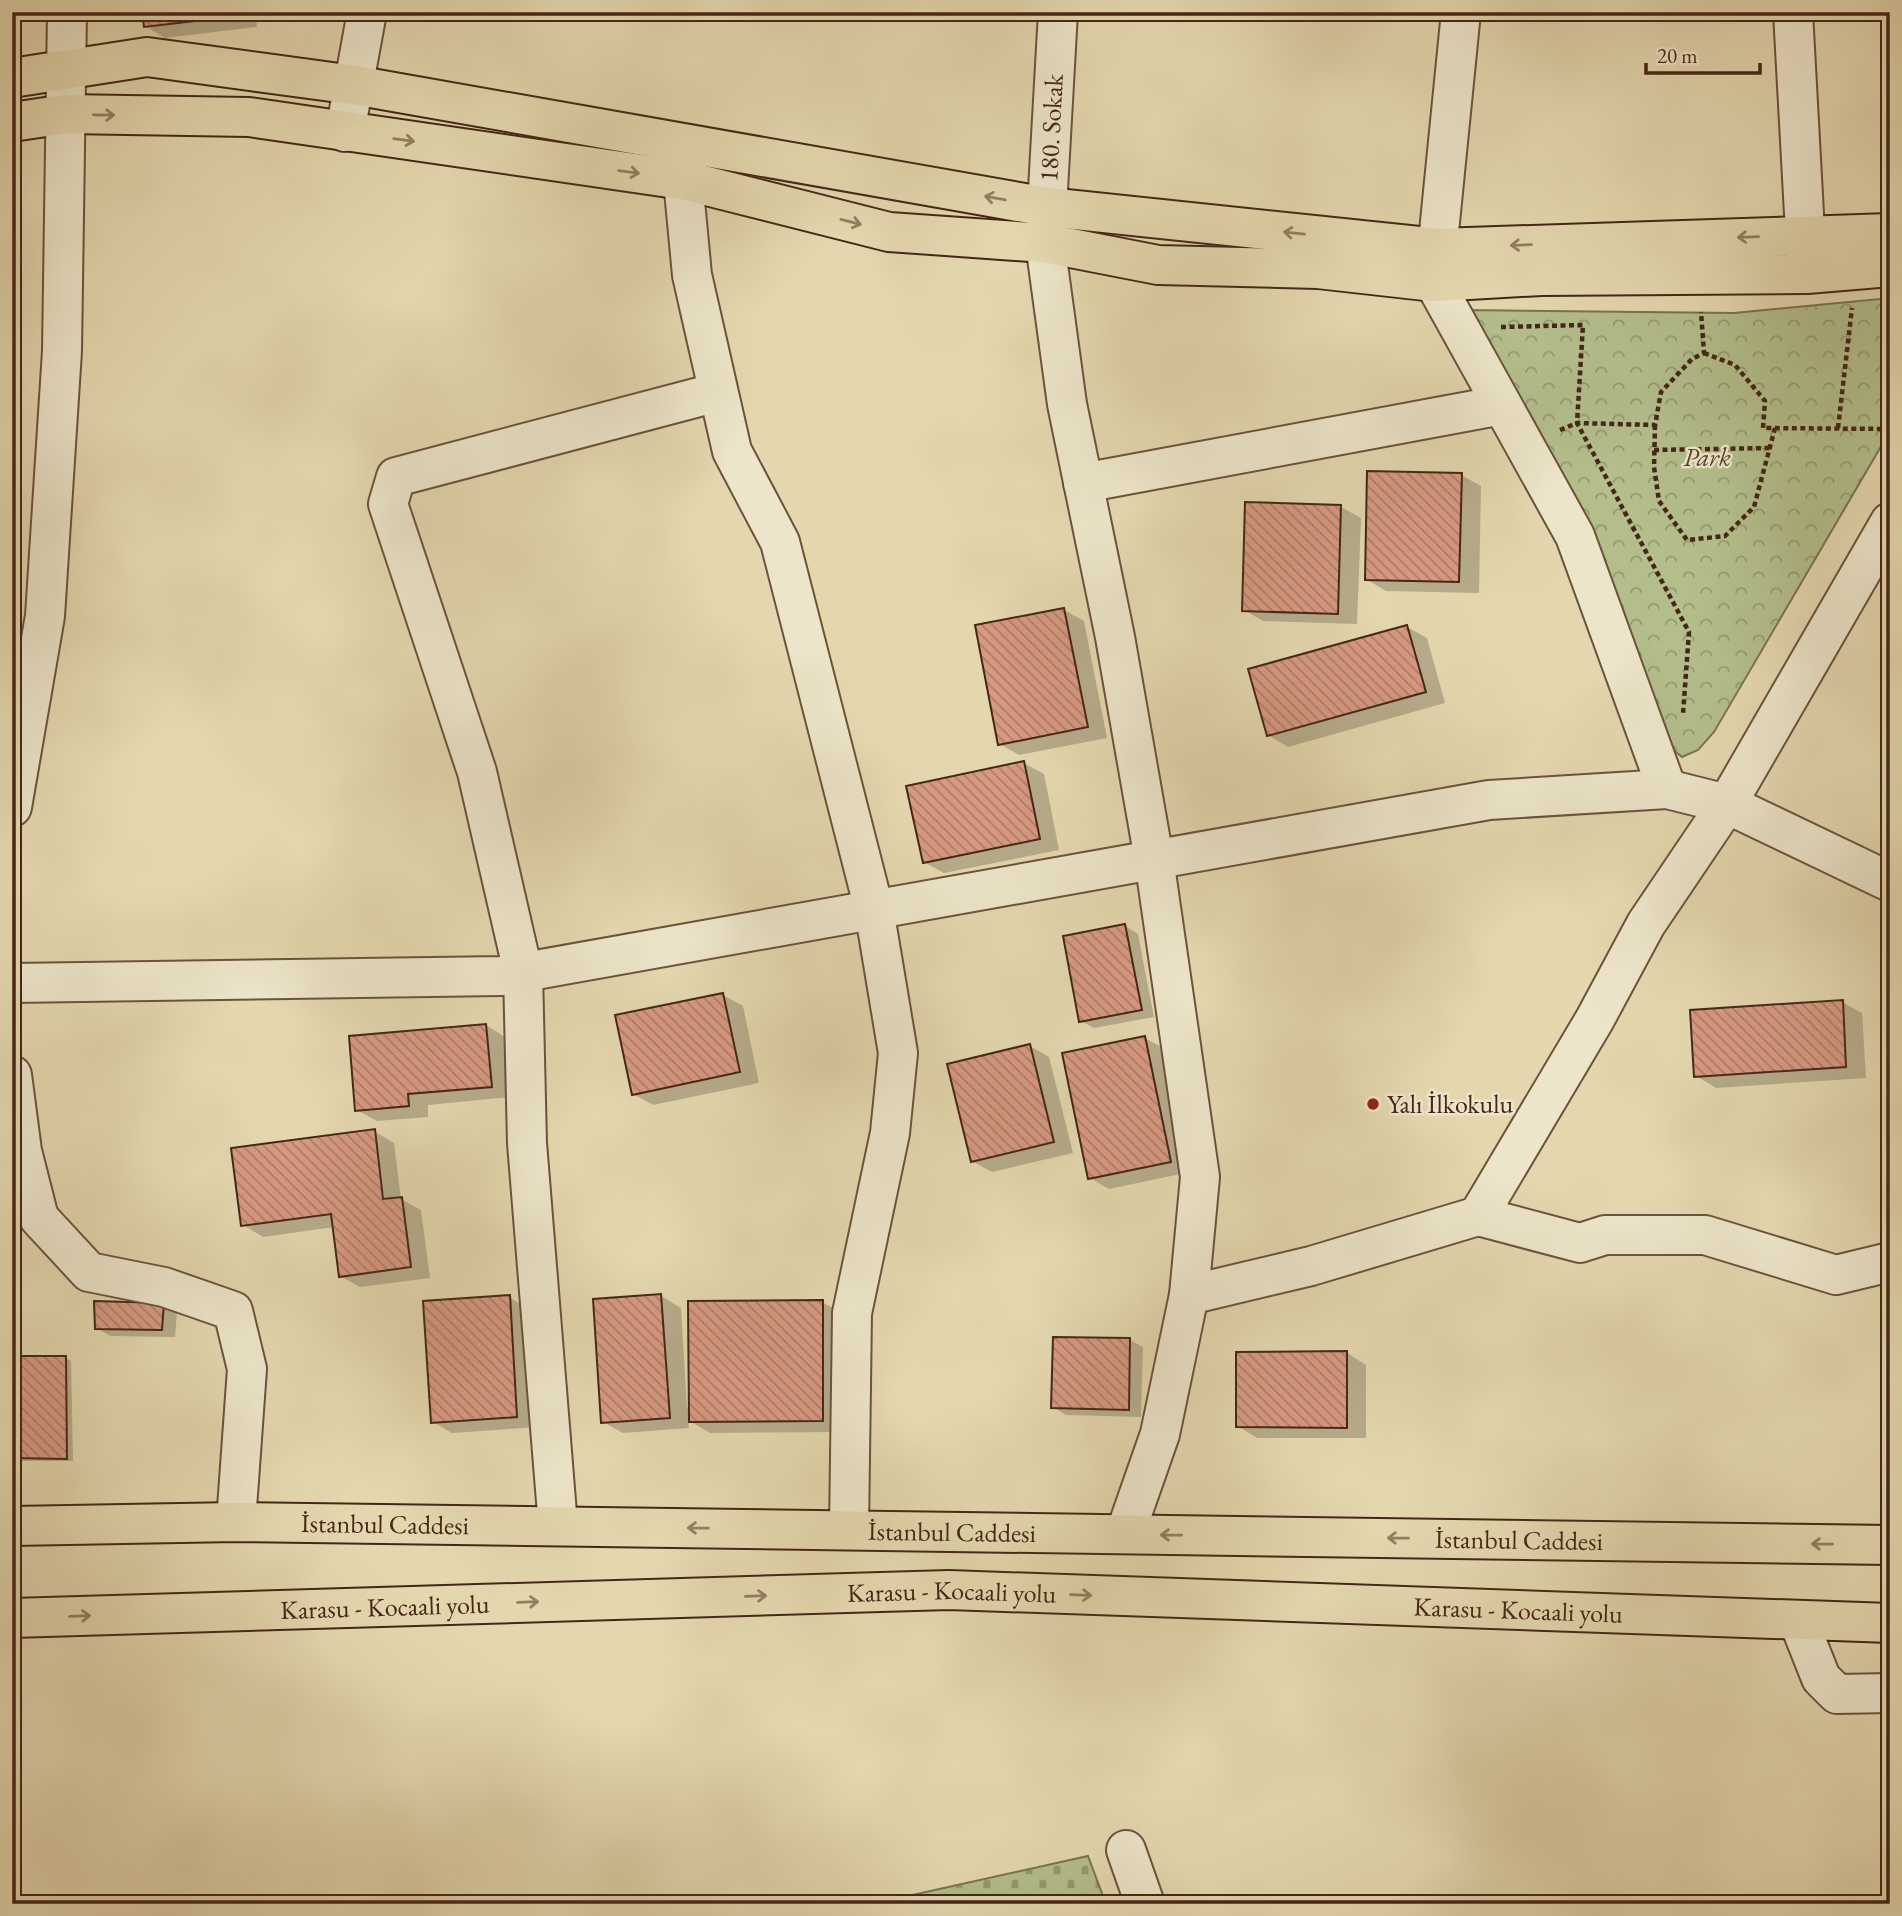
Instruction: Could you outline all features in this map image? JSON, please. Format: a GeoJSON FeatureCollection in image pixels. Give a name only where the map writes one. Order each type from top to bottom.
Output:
{"type":"FeatureCollection","features":[{"type":"Feature","properties":{"kind":"main road"},"geometry":{"type":"LineString","coordinates":[[12,78],[147,57],[354,85],[1046,225],[1158,265],[1318,270],[1436,265],[1805,235],[1890,233]]}},
{"type":"Feature","properties":{"kind":"main road"},"geometry":{"type":"LineString","coordinates":[[12,122],[66,114],[249,117],[683,180],[889,232],[1046,225]]}},
{"type":"Feature","properties":{"kind":"main road"},"geometry":{"type":"LineString","coordinates":[[1436,265],[1541,276],[1699,272],[1807,274],[1873,269]]}},
{"type":"Feature","properties":{"kind":"main road","name":"İstanbul Caddesi"},"geometry":{"type":"LineString","coordinates":[[12,1525],[236,1522],[1890,1545]]}},
{"type":"Feature","properties":{"kind":"main road","name":"Karasu - Kocaali yolu"},"geometry":{"type":"LineString","coordinates":[[12,1618],[948,1590],[1890,1623]]}},
{"type":"Feature","properties":{"kind":"street"},"geometry":{"type":"LineString","coordinates":[[12,807],[19,730],[45,616],[62,351],[67,12]]}},
{"type":"Feature","properties":{"kind":"street"},"geometry":{"type":"LineString","coordinates":[[345,132],[367,12]]}},
{"type":"Feature","properties":{"kind":"street","name":"180. Sokak"},"geometry":{"type":"LineString","coordinates":[[1058,12],[1046,225],[1067,404],[1154,859],[1199,1177],[1189,1295],[1160,1434],[1125,1534]]}},
{"type":"Feature","properties":{"kind":"street"},"geometry":{"type":"LineString","coordinates":[[1461,12],[1436,265],[1502,405],[1575,536],[1667,789]]}},
{"type":"Feature","properties":{"kind":"street"},"geometry":{"type":"LineString","coordinates":[[1793,12],[1807,274]]}},
{"type":"Feature","properties":{"kind":"street"},"geometry":{"type":"LineString","coordinates":[[683,180],[692,275],[732,451],[780,542],[874,909],[898,1054],[890,1133],[852,1313],[849,1530]]}},
{"type":"Feature","properties":{"kind":"street"},"geometry":{"type":"LineString","coordinates":[[558,1526],[527,1143],[523,972],[477,772],[388,505],[396,477],[718,392]]}},
{"type":"Feature","properties":{"kind":"street"},"geometry":{"type":"LineString","coordinates":[[1083,483],[1502,405]]}},
{"type":"Feature","properties":{"kind":"street"},"geometry":{"type":"LineString","coordinates":[[1478,1216],[1595,1019],[1646,924],[1727,804],[1890,522]]}},
{"type":"Feature","properties":{"kind":"street"},"geometry":{"type":"LineString","coordinates":[[12,983],[502,976],[1489,800],[1667,789],[1727,804],[1890,882]]}},
{"type":"Feature","properties":{"kind":"street"},"geometry":{"type":"LineString","coordinates":[[12,1075],[22,1151],[39,1217],[89,1272],[164,1287],[233,1311],[247,1369],[236,1522]]}},
{"type":"Feature","properties":{"kind":"street"},"geometry":{"type":"LineString","coordinates":[[1189,1295],[1311,1266],[1478,1216],[1580,1243],[1605,1235],[1705,1234],[1836,1275],[1890,1262]]}},
{"type":"Feature","properties":{"kind":"street"},"geometry":{"type":"LineString","coordinates":[[1798,1620],[1821,1678],[1837,1694],[1890,1693]]}},
{"type":"Feature","properties":{"kind":"street"},"geometry":{"type":"LineString","coordinates":[[1126,1850],[1145,1904]]}},
{"type":"Feature","properties":{"kind":"path"},"geometry":{"type":"LineString","coordinates":[[1838,428],[1873,269]]}},
{"type":"Feature","properties":{"kind":"path"},"geometry":{"type":"LineString","coordinates":[[1699,272],[1704,353]]}},
{"type":"Feature","properties":{"kind":"path"},"geometry":{"type":"LineString","coordinates":[[1506,339],[1501,327],[1583,325],[1577,423],[1689,632],[1682,725]]}},
{"type":"Feature","properties":{"kind":"path"},"geometry":{"type":"LineString","coordinates":[[1775,428],[1754,507],[1725,536],[1687,540],[1659,500],[1654,450],[1661,392],[1692,359],[1704,353],[1735,365],[1765,401],[1763,428],[1775,428],[1838,428],[1890,429]]}},
{"type":"Feature","properties":{"kind":"path"},"geometry":{"type":"LineString","coordinates":[[1525,446],[1577,423],[1655,425]]}},
{"type":"Feature","properties":{"kind":"path"},"geometry":{"type":"LineString","coordinates":[[1654,450],[1771,448]]}},
{"type":"Feature","properties":{"kind":"green space","name":"Park"},"geometry":{"type":"Polygon","coordinates":[[[1890,298],[1890,431],[1714,732],[1698,750],[1682,757],[1664,742],[1468,310],[1734,313],[1890,298]]]}},
{"type":"Feature","properties":{"kind":"green space"},"geometry":{"type":"Polygon","coordinates":[[[1088,1856],[1106,1904],[872,1904],[1088,1856]]]}},
{"type":"Feature","properties":{"kind":"building"},"geometry":{"type":"Polygon","coordinates":[[[142,12],[238,12],[238,16],[144,27],[142,12]]]}},
{"type":"Feature","properties":{"kind":"building"},"geometry":{"type":"Polygon","coordinates":[[[1367,471],[1462,473],[1459,582],[1365,580],[1367,471]]]}},
{"type":"Feature","properties":{"kind":"building"},"geometry":{"type":"Polygon","coordinates":[[[1245,502],[1341,505],[1338,614],[1242,611],[1245,502]]]}},
{"type":"Feature","properties":{"kind":"building"},"geometry":{"type":"Polygon","coordinates":[[[1064,608],[1088,727],[998,745],[975,625],[1064,608]]]}},
{"type":"Feature","properties":{"kind":"building"},"geometry":{"type":"Polygon","coordinates":[[[1407,625],[1426,692],[1267,736],[1248,669],[1407,625]]]}},
{"type":"Feature","properties":{"kind":"building"},"geometry":{"type":"Polygon","coordinates":[[[1024,761],[1040,839],[923,863],[906,786],[1024,761]]]}},
{"type":"Feature","properties":{"kind":"building"},"geometry":{"type":"Polygon","coordinates":[[[1125,924],[1142,1010],[1079,1022],[1063,936],[1125,924]]]}},
{"type":"Feature","properties":{"kind":"building"},"geometry":{"type":"Polygon","coordinates":[[[723,993],[740,1072],[632,1095],[615,1015],[723,993]]]}},
{"type":"Feature","properties":{"kind":"building"},"geometry":{"type":"Polygon","coordinates":[[[1843,1000],[1846,1067],[1694,1077],[1690,1010],[1843,1000]]]}},
{"type":"Feature","properties":{"kind":"building"},"geometry":{"type":"Polygon","coordinates":[[[486,1024],[492,1087],[408,1094],[409,1106],[355,1111],[349,1036],[486,1024]]]}},
{"type":"Feature","properties":{"kind":"building"},"geometry":{"type":"Polygon","coordinates":[[[1145,1036],[1171,1162],[1088,1179],[1062,1053],[1145,1036]]]}},
{"type":"Feature","properties":{"kind":"building"},"geometry":{"type":"Polygon","coordinates":[[[1030,1044],[1054,1142],[971,1162],[947,1064],[1030,1044]]]}},
{"type":"Feature","properties":{"kind":"building"},"geometry":{"type":"Polygon","coordinates":[[[375,1129],[383,1199],[402,1197],[411,1267],[339,1277],[331,1214],[241,1226],[231,1148],[375,1129]]]}},
{"type":"Feature","properties":{"kind":"building"},"geometry":{"type":"Polygon","coordinates":[[[661,1294],[670,1418],[601,1423],[593,1299],[661,1294]]]}},
{"type":"Feature","properties":{"kind":"building"},"geometry":{"type":"Polygon","coordinates":[[[510,1295],[517,1417],[431,1423],[423,1301],[510,1295]]]}},
{"type":"Feature","properties":{"kind":"building"},"geometry":{"type":"Polygon","coordinates":[[[823,1300],[823,1421],[689,1422],[688,1301],[823,1300]]]}},
{"type":"Feature","properties":{"kind":"building"},"geometry":{"type":"Polygon","coordinates":[[[94,1301],[164,1303],[162,1330],[95,1329],[94,1301]]]}},
{"type":"Feature","properties":{"kind":"building"},"geometry":{"type":"Polygon","coordinates":[[[1053,1337],[1130,1338],[1129,1410],[1051,1408],[1053,1337]]]}},
{"type":"Feature","properties":{"kind":"building"},"geometry":{"type":"Polygon","coordinates":[[[1347,1351],[1347,1428],[1236,1427],[1236,1352],[1347,1351]]]}},
{"type":"Feature","properties":{"kind":"building"},"geometry":{"type":"Polygon","coordinates":[[[12,1356],[66,1356],[67,1459],[12,1458],[12,1356]]]}},
{"type":"Feature","properties":{"kind":"place","name":"Yalı İlkokulu"},"geometry":{"type":"Point","coordinates":[1373,1104]}}]}
